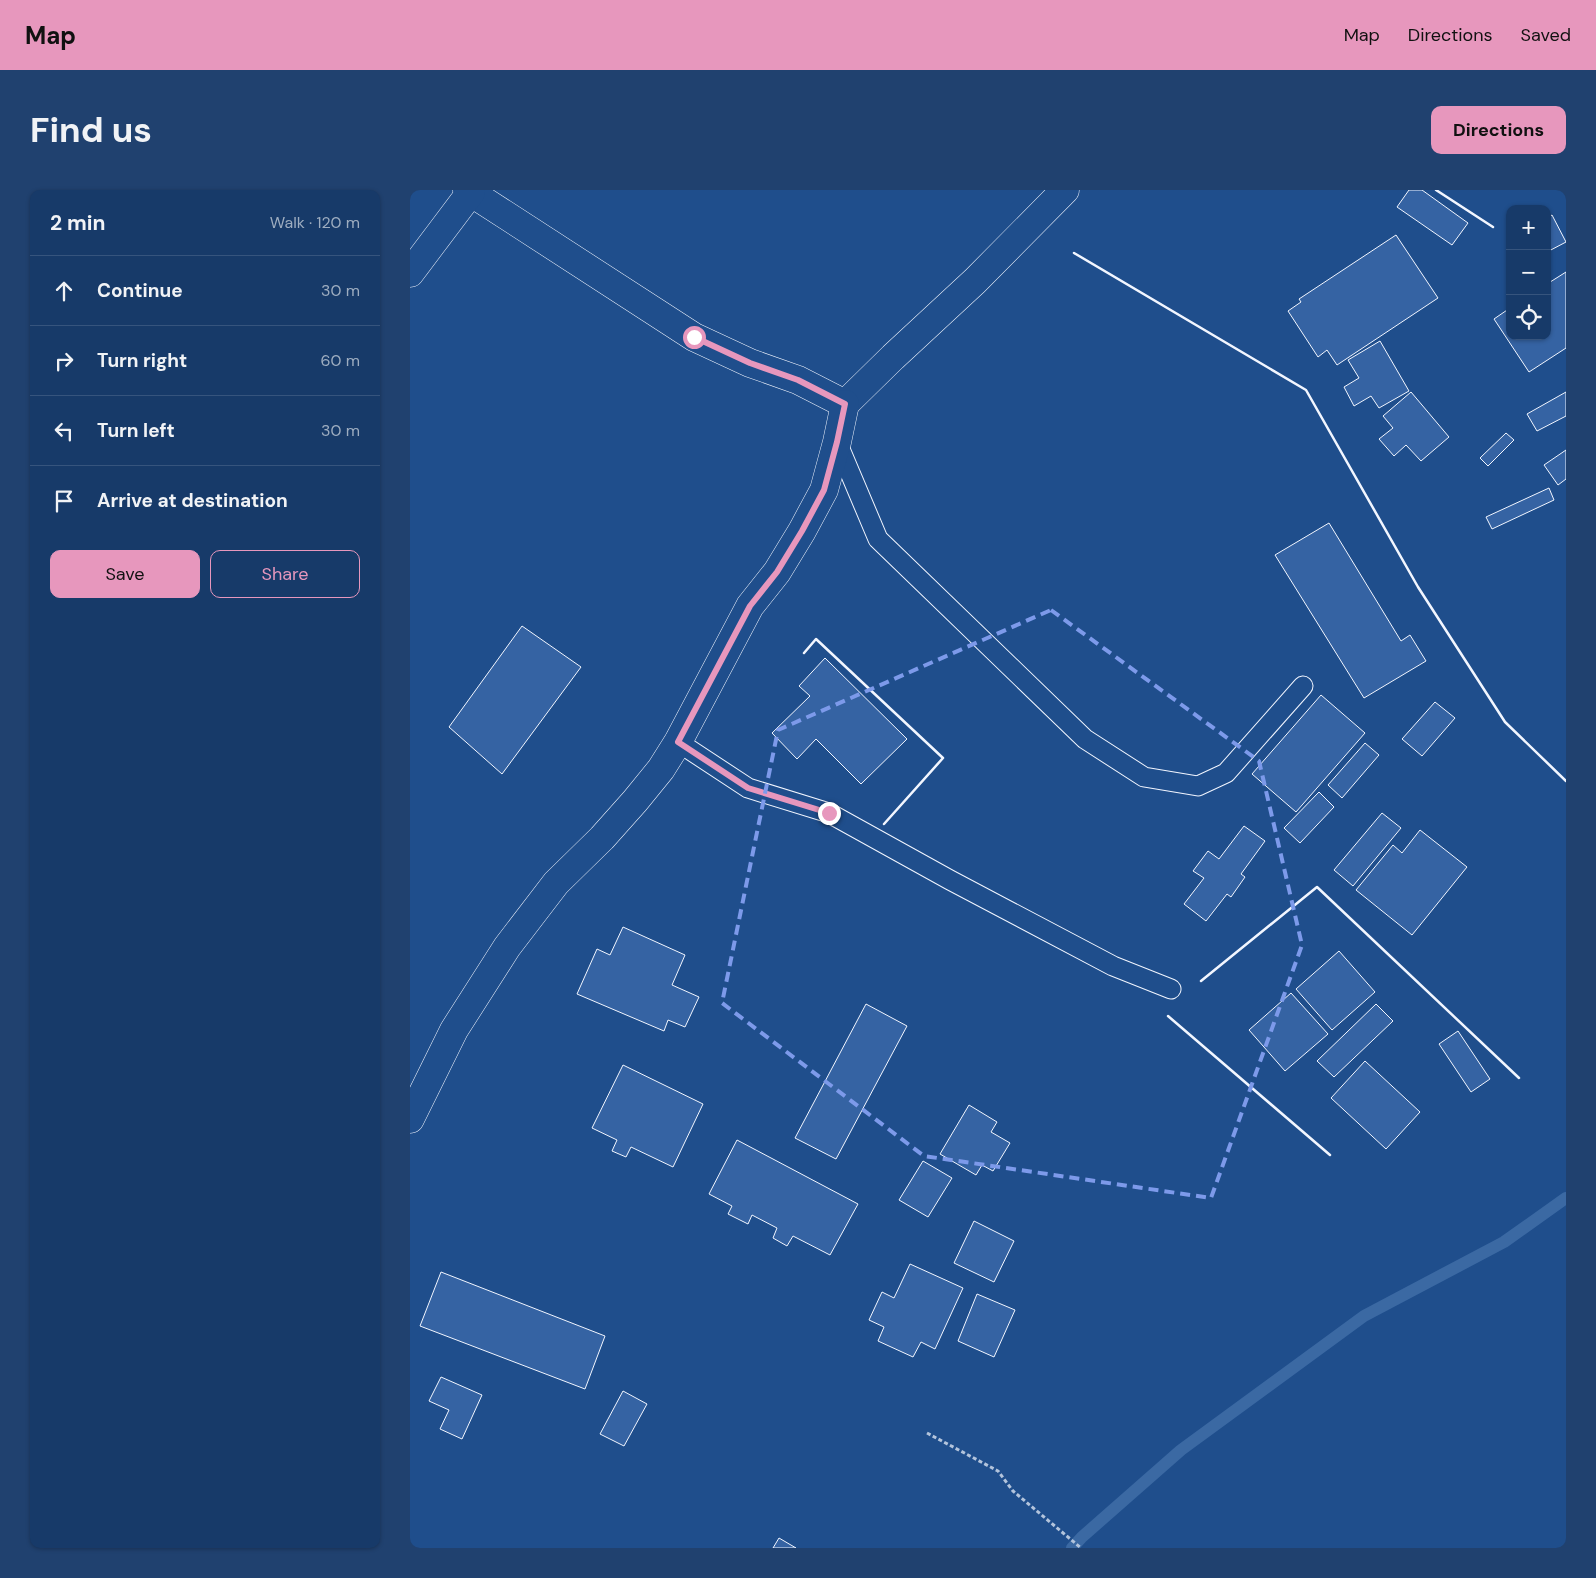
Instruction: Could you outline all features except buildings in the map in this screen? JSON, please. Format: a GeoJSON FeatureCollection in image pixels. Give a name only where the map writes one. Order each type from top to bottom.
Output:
{"type":"FeatureCollection","features":[{"type":"Feature","properties":{"kind":"street"},"geometry":{"type":"LineString","coordinates":[[410,1119],[454,1030],[507,947],[556,883],[602,838],[635,801],[661,769],[678,742],[750,606],[777,572],[824,490],[845,404],[975,281],[1065,190]]}},
{"type":"Feature","properties":{"kind":"street"},"geometry":{"type":"LineString","coordinates":[[410,273],[469,191],[694,337],[750,363],[798,380],[845,404]]}},
{"type":"Feature","properties":{"kind":"lane"},"geometry":{"type":"LineString","coordinates":[[837,442],[878,539],[1085,739],[1144,777],[1198,786],[1226,773],[1304,686]]}},
{"type":"Feature","properties":{"kind":"lane"},"geometry":{"type":"LineString","coordinates":[[678,742],[748,788],[829,813],[959,885],[1113,966],[1171,989]]}},
{"type":"Feature","properties":{"kind":"path"},"geometry":{"type":"LineString","coordinates":[[927,1433],[998,1471],[1013,1492],[1081,1548]]}},
{"type":"Feature","properties":{"kind":"highlighted area"},"geometry":{"type":"Polygon","coordinates":[[[1051,610],[1259,761],[1302,945],[1211,1198],[924,1156],[722,1003],[778,730],[1051,610]]]}},
{"type":"Feature","properties":{"kind":"waterway"},"geometry":{"type":"LineString","coordinates":[[1072,1548],[1181,1450],[1364,1316],[1504,1242],[1566,1198]]}},
{"type":"Feature","properties":{"kind":"wall"},"geometry":{"type":"LineString","coordinates":[[1436,190],[1493,227]]}},
{"type":"Feature","properties":{"kind":"wall"},"geometry":{"type":"LineString","coordinates":[[1074,253],[1306,390],[1418,587],[1505,722],[1566,781]]}},
{"type":"Feature","properties":{"kind":"wall"},"geometry":{"type":"LineString","coordinates":[[804,653],[816,639],[943,758],[884,824]]}},
{"type":"Feature","properties":{"kind":"wall"},"geometry":{"type":"LineString","coordinates":[[1201,981],[1317,887],[1519,1078]]}},
{"type":"Feature","properties":{"kind":"wall"},"geometry":{"type":"LineString","coordinates":[[1168,1016],[1330,1155]]}},
{"type":"Feature","properties":{"kind":"route"},"geometry":{"type":"LineString","coordinates":[[694,337],[750,363],[798,380],[845,404],[824,490],[777,572],[750,606],[678,742],[748,788],[829,813]]}}]}
